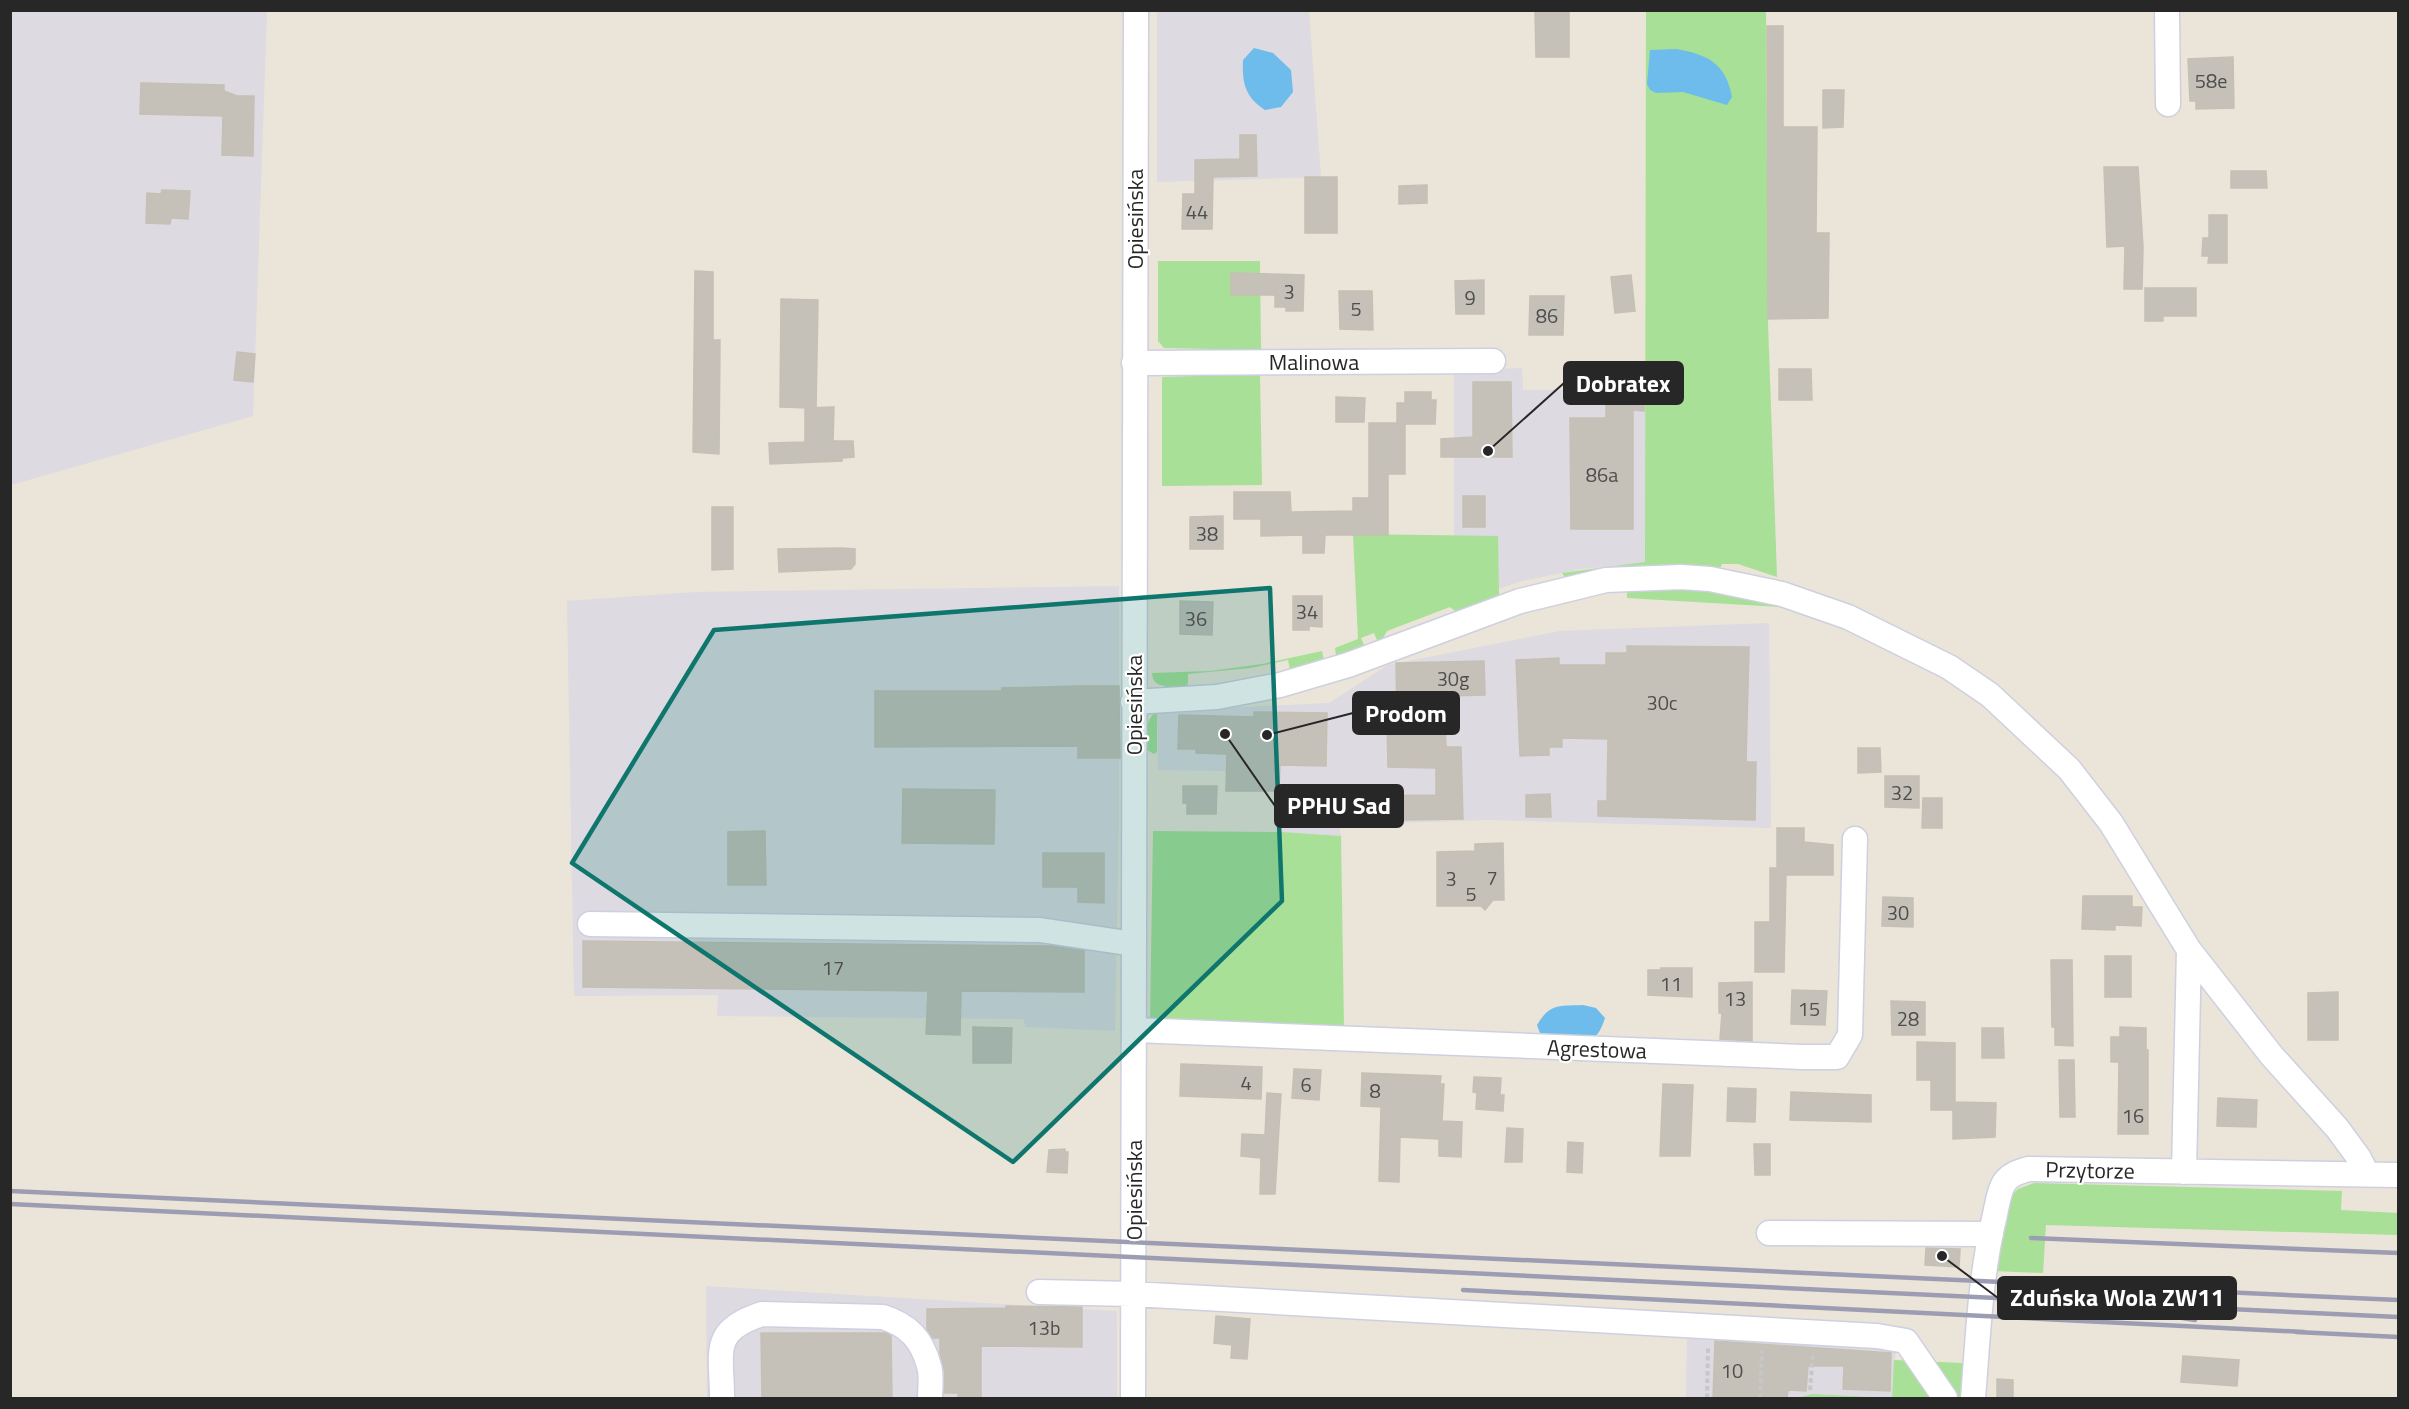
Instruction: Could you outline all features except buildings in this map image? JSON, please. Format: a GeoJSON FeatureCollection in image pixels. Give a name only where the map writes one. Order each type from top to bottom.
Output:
{"type":"FeatureCollection","features":[{"type":"Feature","properties":{"kind":"street","name":"Opiesińska"},"geometry":{"type":"LineString","coordinates":[[1133,1398],[1136,10]]}},
{"type":"Feature","properties":{"kind":"street"},"geometry":{"type":"LineString","coordinates":[[2167,10],[2168,104]]}},
{"type":"Feature","properties":{"kind":"street","name":"Malinowa"},"geometry":{"type":"LineString","coordinates":[[1134,363],[1493,362]]}},
{"type":"Feature","properties":{"kind":"street"},"geometry":{"type":"LineString","coordinates":[[1133,702],[1217,697],[1280,685],[1348,665],[1520,601],[1606,580],[1710,579],[1782,594],[1848,617],[1949,667],[1990,695],[2069,769],[2111,823],[2189,950],[2272,1056],[2337,1128],[2359,1158],[2367,1174]]}},
{"type":"Feature","properties":{"kind":"street","name":"Agrestowa"},"geometry":{"type":"LineString","coordinates":[[1135,1030],[1837,1057],[1850,1035],[1855,839]]}},
{"type":"Feature","properties":{"kind":"street"},"geometry":{"type":"LineString","coordinates":[[590,924],[1040,930],[1134,944]]}},
{"type":"Feature","properties":{"kind":"street"},"geometry":{"type":"LineString","coordinates":[[2184,1172],[2189,950]]}},
{"type":"Feature","properties":{"kind":"street","name":"Przytorze"},"geometry":{"type":"LineString","coordinates":[[1973,1398],[1983,1283],[1991,1234],[2002,1188],[2014,1174],[2028,1169],[2398,1175]]}},
{"type":"Feature","properties":{"kind":"street"},"geometry":{"type":"LineString","coordinates":[[1769,1233],[1991,1234]]}},
{"type":"Feature","properties":{"kind":"street"},"geometry":{"type":"LineString","coordinates":[[1039,1292],[1133,1294],[1877,1336],[1906,1341],[1945,1398]]}},
{"type":"Feature","properties":{"kind":"street"},"geometry":{"type":"LineString","coordinates":[[722,1398],[722,1342],[730,1328],[745,1319],[762,1314],[883,1317],[901,1323],[915,1335],[930,1366],[930,1398]]}},
{"type":"Feature","properties":{"kind":"path"},"geometry":{"type":"LineString","coordinates":[[1707,1398],[1709,1326]]}},
{"type":"Feature","properties":{"kind":"path"},"geometry":{"type":"LineString","coordinates":[[1760,1398],[1764,1330]]}},
{"type":"Feature","properties":{"kind":"path"},"geometry":{"type":"LineString","coordinates":[[1810,1390],[1814,1333]]}},
{"type":"Feature","properties":{"kind":"highlighted area"},"geometry":{"type":"Polygon","coordinates":[[[1270,588],[1282,901],[1013,1162],[572,863],[714,630],[1270,588]]]}},
{"type":"Feature","properties":{"kind":"shaded area"},"geometry":{"type":"Polygon","coordinates":[[[11,11],[267,11],[253,416],[11,485],[11,11]]]}},
{"type":"Feature","properties":{"kind":"shaded area"},"geometry":{"type":"Polygon","coordinates":[[[1157,11],[1309,11],[1321,177],[1157,182],[1157,11]]]}},
{"type":"Feature","properties":{"kind":"shaded area"},"geometry":{"type":"Polygon","coordinates":[[[1522,368],[1523,390],[1646,389],[1645,563],[1582,569],[1522,581],[1498,589],[1497,536],[1454,537],[1454,371],[1522,368]]]}},
{"type":"Feature","properties":{"kind":"shaded area"},"geometry":{"type":"Polygon","coordinates":[[[1119,586],[1119,817],[1115,1031],[1026,1027],[1023,1019],[717,1016],[718,995],[574,996],[567,601],[696,592],[1119,586]]]}},
{"type":"Feature","properties":{"kind":"shaded area"},"geometry":{"type":"Polygon","coordinates":[[[1769,623],[1771,828],[1488,820],[1339,825],[1341,836],[1282,832],[1280,772],[1158,770],[1157,711],[1329,703],[1388,665],[1560,631],[1769,623]]]}},
{"type":"Feature","properties":{"kind":"shaded area"},"geometry":{"type":"Polygon","coordinates":[[[706,1286],[1117,1311],[1117,1398],[707,1398],[706,1286]]]}},
{"type":"Feature","properties":{"kind":"shaded area"},"geometry":{"type":"Polygon","coordinates":[[[1687,1338],[1896,1345],[1892,1398],[1812,1394],[1797,1398],[1686,1398],[1687,1338]]]}},
{"type":"Feature","properties":{"kind":"green space"},"geometry":{"type":"Polygon","coordinates":[[[1646,11],[1766,11],[1768,323],[1777,577],[1738,564],[1722,564],[1718,572],[1567,580],[1562,573],[1645,562],[1646,11]]]}},
{"type":"Feature","properties":{"kind":"green space"},"geometry":{"type":"Polygon","coordinates":[[[1158,261],[1260,261],[1261,350],[1164,348],[1158,341],[1158,261]]]}},
{"type":"Feature","properties":{"kind":"green space"},"geometry":{"type":"Polygon","coordinates":[[[1260,374],[1262,485],[1162,486],[1162,377],[1260,374]]]}},
{"type":"Feature","properties":{"kind":"green space"},"geometry":{"type":"Polygon","coordinates":[[[1353,534],[1498,536],[1499,594],[1496,600],[1459,614],[1450,607],[1387,631],[1381,642],[1377,640],[1374,633],[1361,638],[1364,645],[1362,649],[1340,657],[1336,655],[1335,648],[1358,639],[1353,534]]]}},
{"type":"Feature","properties":{"kind":"green space"},"geometry":{"type":"Polygon","coordinates":[[[1697,586],[1797,608],[1627,598],[1627,588],[1697,586]]]}},
{"type":"Feature","properties":{"kind":"green space"},"geometry":{"type":"Polygon","coordinates":[[[1322,651],[1324,660],[1321,664],[1290,670],[1288,660],[1251,668],[1188,674],[1185,690],[1166,690],[1165,686],[1156,682],[1152,676],[1152,673],[1210,671],[1262,664],[1322,651]]]}},
{"type":"Feature","properties":{"kind":"green space"},"geometry":{"type":"Polygon","coordinates":[[[1157,711],[1157,752],[1154,754],[1147,750],[1147,733],[1148,723],[1157,711]]]}},
{"type":"Feature","properties":{"kind":"green space"},"geometry":{"type":"Polygon","coordinates":[[[1153,831],[1282,832],[1341,836],[1344,1031],[1150,1020],[1153,831]]]}},
{"type":"Feature","properties":{"kind":"green space"},"geometry":{"type":"Polygon","coordinates":[[[2034,1183],[2342,1191],[2341,1210],[2398,1213],[2398,1235],[2046,1225],[2043,1273],[1994,1271],[2012,1195],[2018,1189],[2034,1183]]]}},
{"type":"Feature","properties":{"kind":"green space"},"geometry":{"type":"Polygon","coordinates":[[[1894,1360],[1963,1363],[1962,1398],[1892,1398],[1894,1360]]]}},
{"type":"Feature","properties":{"kind":"green space"},"geometry":{"type":"Polygon","coordinates":[[[1812,1394],[1892,1398],[1797,1398],[1812,1394]]]}},
{"type":"Feature","properties":{"kind":"water"},"geometry":{"type":"Polygon","coordinates":[[[1254,48],[1273,53],[1291,70],[1293,92],[1281,107],[1265,110],[1253,100],[1246,89],[1243,60],[1254,48]]]}},
{"type":"Feature","properties":{"kind":"water"},"geometry":{"type":"Polygon","coordinates":[[[1677,49],[1707,58],[1720,69],[1725,76],[1732,97],[1727,105],[1683,92],[1656,93],[1650,90],[1647,84],[1650,50],[1677,49]]]}},
{"type":"Feature","properties":{"kind":"water"},"geometry":{"type":"Polygon","coordinates":[[[1568,1005],[1596,1008],[1605,1018],[1592,1039],[1589,1041],[1541,1036],[1537,1025],[1551,1009],[1568,1005]]]}},
{"type":"Feature","properties":{"kind":"railway"},"geometry":{"type":"LineString","coordinates":[[10,1191],[2398,1300]]}},
{"type":"Feature","properties":{"kind":"railway"},"geometry":{"type":"LineString","coordinates":[[10,1204],[2398,1317]]}},
{"type":"Feature","properties":{"kind":"railway"},"geometry":{"type":"LineString","coordinates":[[2031,1238],[2398,1253]]}},
{"type":"Feature","properties":{"kind":"railway"},"geometry":{"type":"LineString","coordinates":[[1463,1290],[2304,1332]]}},
{"type":"Feature","properties":{"kind":"railway"},"geometry":{"type":"LineString","coordinates":[[2138,1311],[2195,1320]]}},
{"type":"Feature","properties":{"kind":"railway"},"geometry":{"type":"LineString","coordinates":[[2296,1332],[2398,1337]]}},
{"type":"Feature","properties":{"kind":"place","name":"Dobratex"},"geometry":{"type":"Point","coordinates":[1488,451]}},
{"type":"Feature","properties":{"kind":"place","name":"PPHU Sad"},"geometry":{"type":"Point","coordinates":[1225,734]}},
{"type":"Feature","properties":{"kind":"place","name":"Prodom"},"geometry":{"type":"Point","coordinates":[1267,735]}},
{"type":"Feature","properties":{"kind":"place","name":"Zduńska Wola ZW11"},"geometry":{"type":"Point","coordinates":[1942,1256]}}]}
